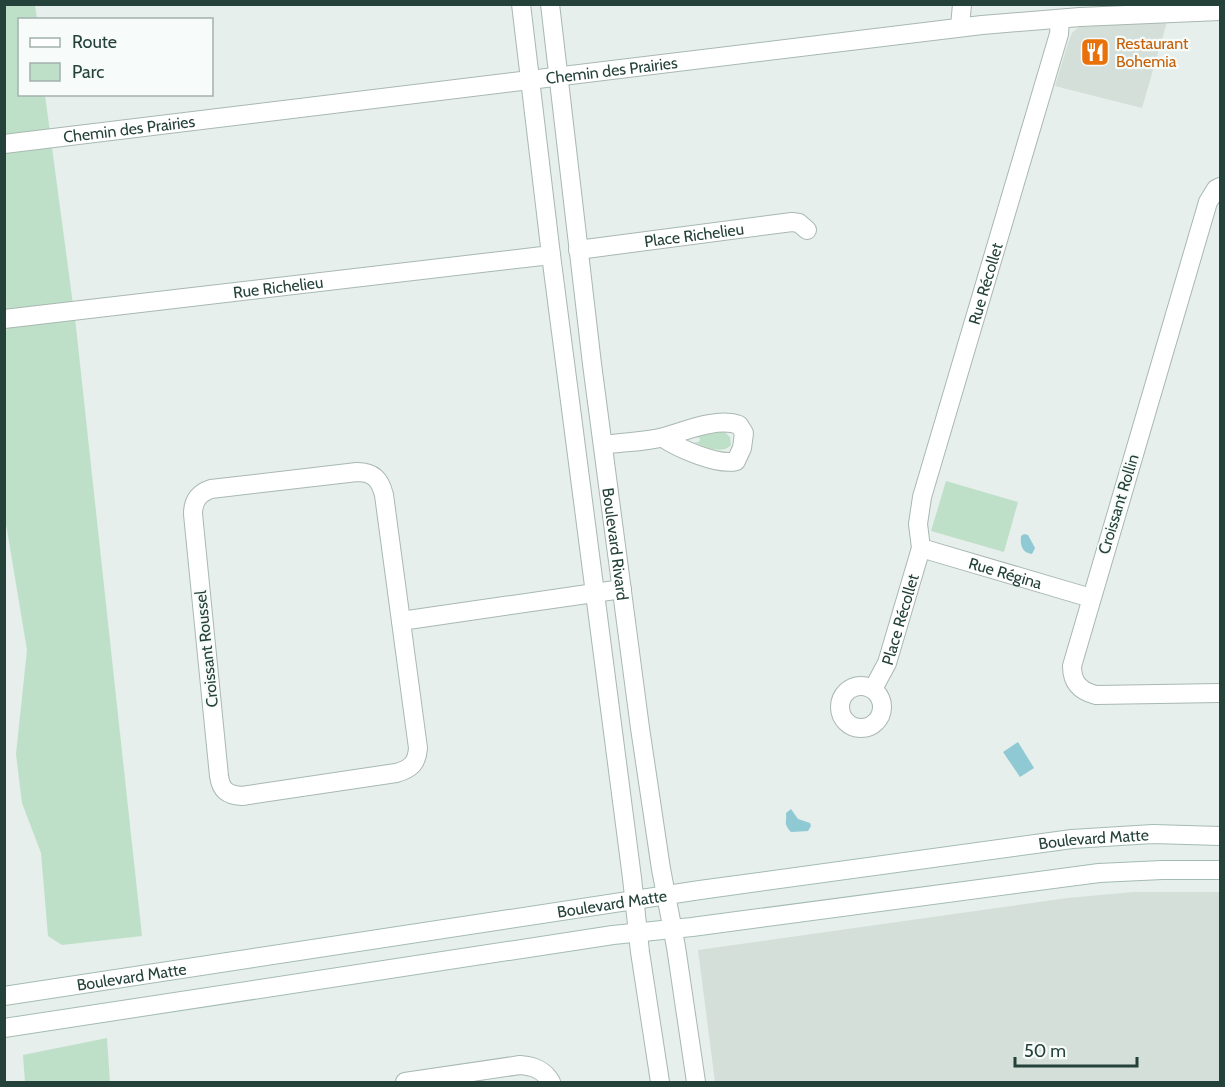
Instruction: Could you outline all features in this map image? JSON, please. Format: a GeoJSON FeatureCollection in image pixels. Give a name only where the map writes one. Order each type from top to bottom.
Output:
{"type":"FeatureCollection","features":[{"type":"Feature","properties":{"kind":"street","name":"Boulevard Rivard"},"geometry":{"type":"LineString","coordinates":[[521,4],[638,933],[660,1083]]}},
{"type":"Feature","properties":{"kind":"street","name":"Boulevard Rivard"},"geometry":{"type":"LineString","coordinates":[[550,4],[578,250],[640,728],[696,1083]]}},
{"type":"Feature","properties":{"kind":"street"},"geometry":{"type":"LineString","coordinates":[[960,27],[962,4]]}},
{"type":"Feature","properties":{"kind":"street","name":"Chemin des Prairies"},"geometry":{"type":"LineString","coordinates":[[4,144],[960,27],[1221,10]]}},
{"type":"Feature","properties":{"kind":"street","name":"Rue Récollet"},"geometry":{"type":"LineString","coordinates":[[921,548],[918,524],[922,497],[1059,34],[1060,19]]}},
{"type":"Feature","properties":{"kind":"street","name":"Croissant Rollin"},"geometry":{"type":"LineString","coordinates":[[1221,188],[1216,189],[1208,202],[1090,598],[1072,666],[1073,679],[1080,688],[1091,694],[1221,693]]}},
{"type":"Feature","properties":{"kind":"street","name":"Place Richelieu"},"geometry":{"type":"LineString","coordinates":[[578,250],[792,222],[799,223],[807,230]]}},
{"type":"Feature","properties":{"kind":"street","name":"Rue Richelieu"},"geometry":{"type":"LineString","coordinates":[[4,319],[551,255]]}},
{"type":"Feature","properties":{"kind":"street"},"geometry":{"type":"LineString","coordinates":[[603,445],[663,438]]}},
{"type":"Feature","properties":{"kind":"street","name":"Croissant Roussel"},"geometry":{"type":"LineString","coordinates":[[357,472],[371,474],[379,481],[384,495],[400,621],[418,748],[414,764],[396,772],[242,796],[225,792],[219,782],[193,514],[194,503],[200,495],[212,489],[357,472]]}},
{"type":"Feature","properties":{"kind":"street","name":"Rue Régina"},"geometry":{"type":"LineString","coordinates":[[921,548],[1090,598]]}},
{"type":"Feature","properties":{"kind":"street","name":"Place Récollet"},"geometry":{"type":"LineString","coordinates":[[873,689],[886,663],[921,548]]}},
{"type":"Feature","properties":{"kind":"street"},"geometry":{"type":"LineString","coordinates":[[400,621],[622,589]]}},
{"type":"Feature","properties":{"kind":"street","name":"Boulevard Matte"},"geometry":{"type":"LineString","coordinates":[[4,996],[666,895],[1072,839],[1132,835],[1221,836]]}},
{"type":"Feature","properties":{"kind":"street","name":"Boulevard Matte"},"geometry":{"type":"LineString","coordinates":[[4,1028],[497,952],[1089,874],[1142,870],[1221,870]]}},
{"type":"Feature","properties":{"kind":"street"},"geometry":{"type":"LineString","coordinates":[[405,1083],[520,1065],[537,1068],[546,1075],[551,1083]]}},
{"type":"Feature","properties":{"kind":"shaded area"},"geometry":{"type":"Polygon","coordinates":[[[1167,22],[1142,108],[1055,86],[1072,33],[1079,27],[1167,22]]]}},
{"type":"Feature","properties":{"kind":"shaded area"},"geometry":{"type":"Polygon","coordinates":[[[1133,892],[1220,892],[1220,1082],[715,1082],[698,950],[1067,898],[1133,892]]]}},
{"type":"Feature","properties":{"kind":"green space"},"geometry":{"type":"Polygon","coordinates":[[[4,5],[35,5],[37,18],[18,18],[18,96],[45,96],[76,327],[142,936],[62,945],[48,936],[41,853],[22,803],[16,754],[27,650],[4,512],[4,334],[7,329],[4,239],[4,5]]]}},
{"type":"Feature","properties":{"kind":"green space"},"geometry":{"type":"Polygon","coordinates":[[[725,432],[730,437],[731,445],[727,448],[718,450],[694,442],[699,442],[700,438],[695,437],[725,432]]]}},
{"type":"Feature","properties":{"kind":"green space"},"geometry":{"type":"Polygon","coordinates":[[[946,481],[1018,502],[1004,552],[931,531],[946,481]]]}},
{"type":"Feature","properties":{"kind":"green space"},"geometry":{"type":"Polygon","coordinates":[[[107,1038],[110,1082],[25,1082],[23,1055],[107,1038]]]}},
{"type":"Feature","properties":{"kind":"water"},"geometry":{"type":"Polygon","coordinates":[[[1028,535],[1035,548],[1032,554],[1022,548],[1021,536],[1028,535]]]}},
{"type":"Feature","properties":{"kind":"water"},"geometry":{"type":"Polygon","coordinates":[[[1018,742],[1034,768],[1020,777],[1003,752],[1018,742]]]}},
{"type":"Feature","properties":{"kind":"water"},"geometry":{"type":"Polygon","coordinates":[[[791,809],[798,819],[810,823],[808,831],[791,832],[786,824],[786,813],[791,809]]]}},
{"type":"Feature","properties":{"kind":"place","name":"Restaurant Bohemia"},"geometry":{"type":"Point","coordinates":[1095,52]}}]}
